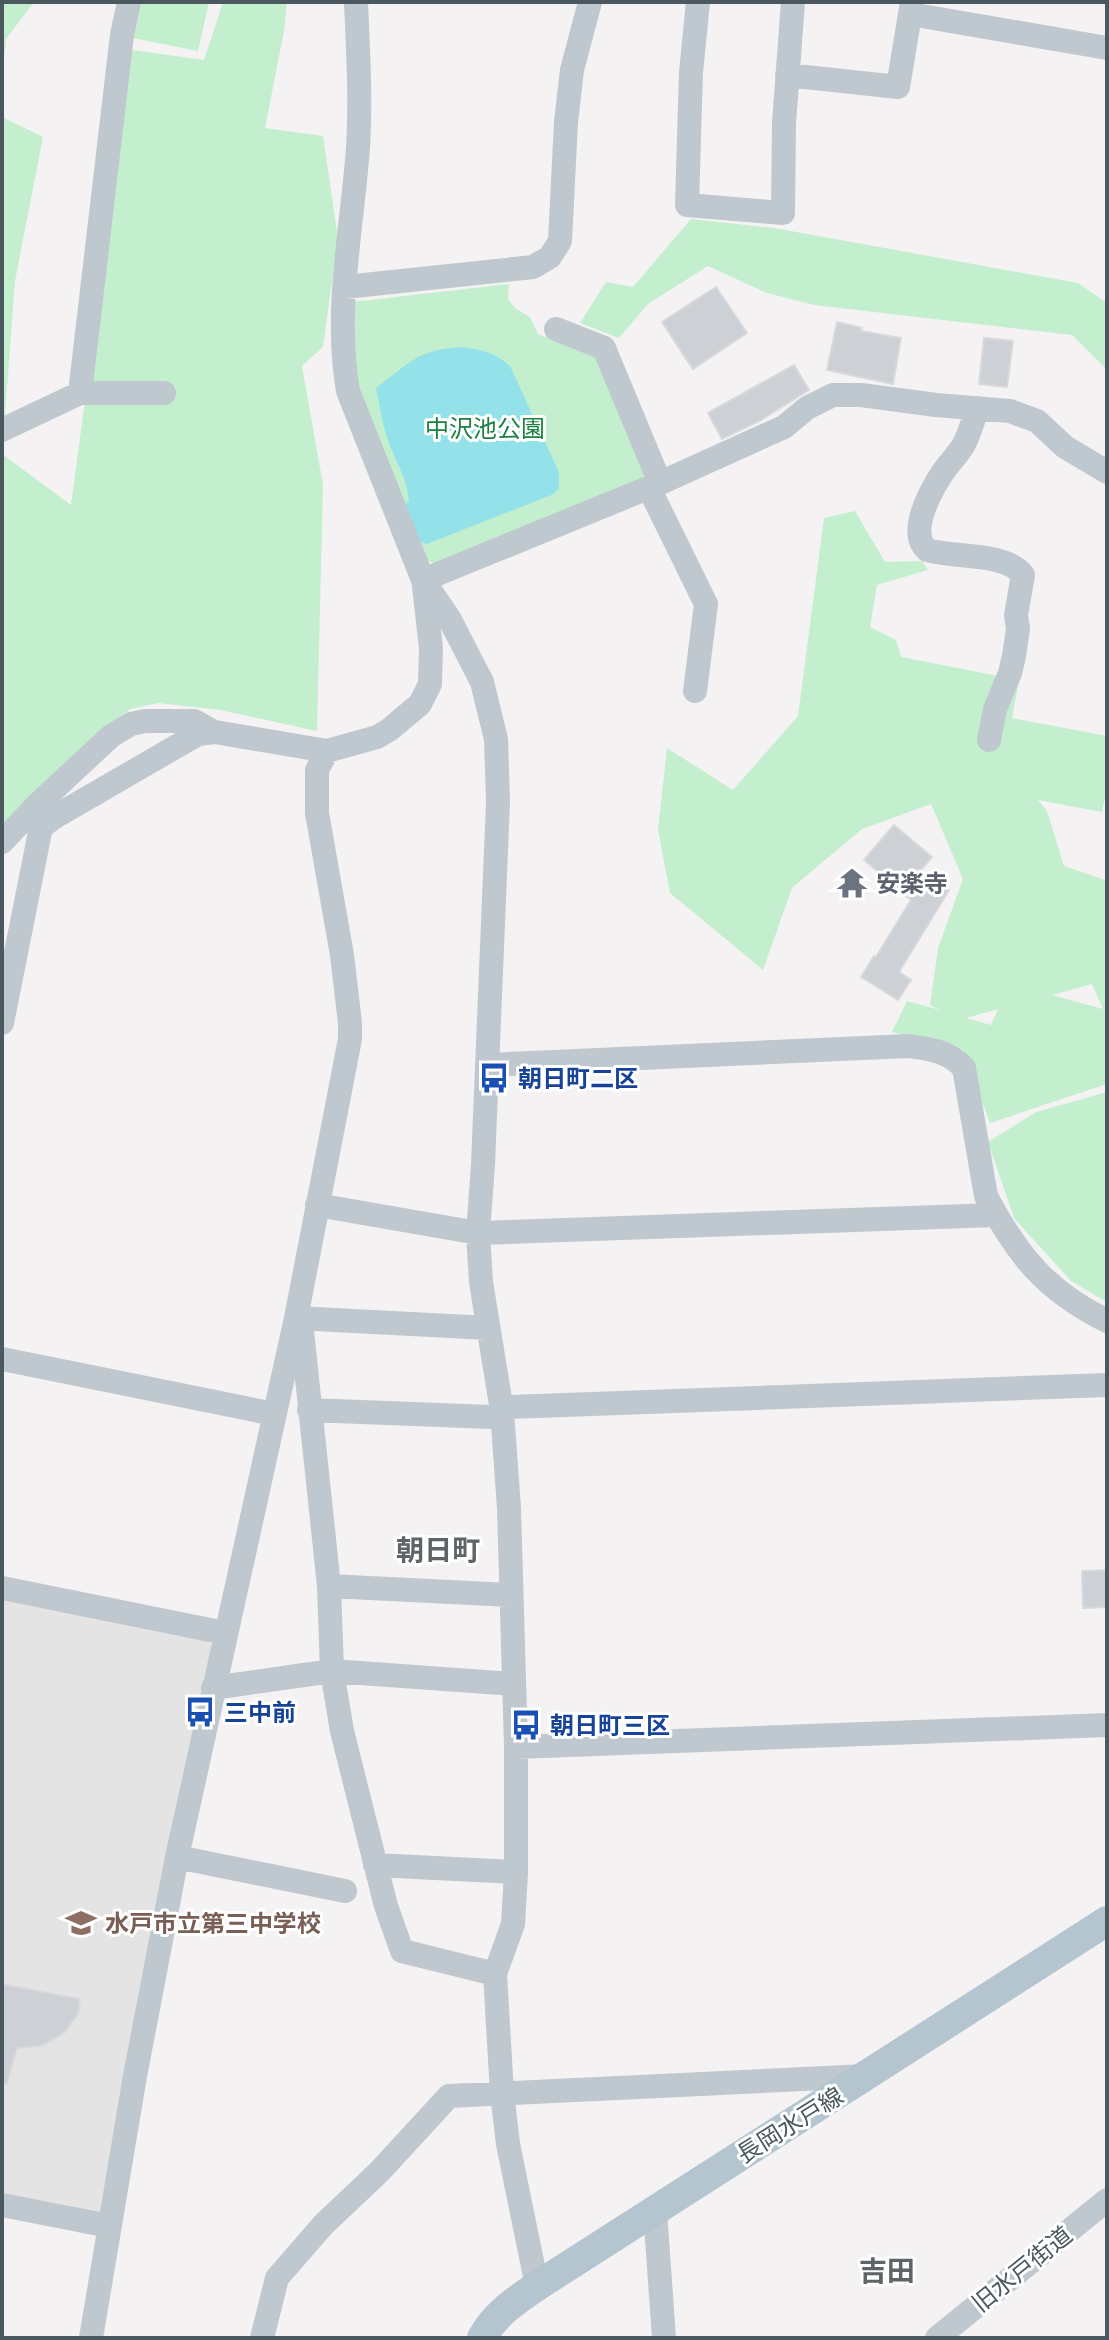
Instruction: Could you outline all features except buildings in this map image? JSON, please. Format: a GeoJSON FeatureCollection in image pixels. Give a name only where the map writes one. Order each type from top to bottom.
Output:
{"type":"FeatureCollection","features":[{"type":"Feature","properties":{"kind":"main road","name":"長岡水戸線"},"geometry":{"type":"LineString","coordinates":[[482,2338],[499,2313],[537,2286],[1107,1921]]}},
{"type":"Feature","properties":{"kind":"street"},"geometry":{"type":"LineString","coordinates":[[80,393],[122,35],[129,2]]}},
{"type":"Feature","properties":{"kind":"street"},"geometry":{"type":"LineString","coordinates":[[356,2],[358,146],[342,313],[343,367],[348,391],[423,580],[449,618],[482,682],[496,739],[498,802],[478,1233],[481,1282],[502,1411],[509,1508],[516,1747],[516,1872],[513,1924],[495,1974],[502,2093],[515,2180],[537,2286]]}},
{"type":"Feature","properties":{"kind":"street"},"geometry":{"type":"LineString","coordinates":[[345,287],[533,267],[550,257],[560,241],[572,70],[590,2]]}},
{"type":"Feature","properties":{"kind":"street"},"geometry":{"type":"LineString","coordinates":[[698,2],[691,72],[687,205],[783,213],[784,123],[793,2]]}},
{"type":"Feature","properties":{"kind":"street"},"geometry":{"type":"LineString","coordinates":[[787,75],[898,87],[911,8],[1107,48]]}},
{"type":"Feature","properties":{"kind":"street"},"geometry":{"type":"LineString","coordinates":[[556,329],[604,348],[654,486],[706,604],[695,691]]}},
{"type":"Feature","properties":{"kind":"street"},"geometry":{"type":"LineString","coordinates":[[2,430],[80,393],[164,393]]}},
{"type":"Feature","properties":{"kind":"street"},"geometry":{"type":"LineString","coordinates":[[423,580],[654,486],[784,427],[807,408],[833,395],[861,395],[1010,411],[1037,421],[1065,447],[1107,472]]}},
{"type":"Feature","properties":{"kind":"street"},"geometry":{"type":"LineString","coordinates":[[978,408],[964,444],[939,477],[918,533],[920,544],[927,550],[1006,563],[1019,569],[1023,575],[1016,615],[1018,629],[1014,656],[995,709],[989,740]]}},
{"type":"Feature","properties":{"kind":"street"},"geometry":{"type":"LineString","coordinates":[[2,1023],[41,827],[198,734],[215,732],[327,751],[377,737],[389,730],[420,704],[430,684],[431,648],[423,580]]}},
{"type":"Feature","properties":{"kind":"street"},"geometry":{"type":"LineString","coordinates":[[2,842],[111,736],[131,724],[194,721],[215,732]]}},
{"type":"Feature","properties":{"kind":"street"},"geometry":{"type":"LineString","coordinates":[[91,2338],[177,1857],[296,1318],[350,1039],[342,955],[317,813],[317,770],[327,751]]}},
{"type":"Feature","properties":{"kind":"street"},"geometry":{"type":"LineString","coordinates":[[488,1065],[908,1046],[953,1056],[964,1068],[986,1196],[996,1215],[1015,1247],[1052,1288],[1107,1321]]}},
{"type":"Feature","properties":{"kind":"street"},"geometry":{"type":"LineString","coordinates":[[317,1205],[478,1233],[996,1215]]}},
{"type":"Feature","properties":{"kind":"street"},"geometry":{"type":"LineString","coordinates":[[296,1318],[488,1328]]}},
{"type":"Feature","properties":{"kind":"street"},"geometry":{"type":"LineString","coordinates":[[296,1318],[302,1331],[329,1586],[332,1671],[342,1731],[386,1906],[402,1951],[495,1974]]}},
{"type":"Feature","properties":{"kind":"street"},"geometry":{"type":"LineString","coordinates":[[2,1359],[274,1414]]}},
{"type":"Feature","properties":{"kind":"street"},"geometry":{"type":"LineString","coordinates":[[309,1410],[491,1417],[510,1407],[1107,1385]]}},
{"type":"Feature","properties":{"kind":"street"},"geometry":{"type":"LineString","coordinates":[[329,1586],[510,1595]]}},
{"type":"Feature","properties":{"kind":"street"},"geometry":{"type":"LineString","coordinates":[[2,1588],[225,1633]]}},
{"type":"Feature","properties":{"kind":"street"},"geometry":{"type":"LineString","coordinates":[[213,1688],[332,1671],[514,1684]]}},
{"type":"Feature","properties":{"kind":"street"},"geometry":{"type":"LineString","coordinates":[[516,1747],[1107,1725]]}},
{"type":"Feature","properties":{"kind":"street"},"geometry":{"type":"LineString","coordinates":[[177,1857],[345,1891]]}},
{"type":"Feature","properties":{"kind":"street"},"geometry":{"type":"LineString","coordinates":[[375,1865],[516,1872]]}},
{"type":"Feature","properties":{"kind":"street"},"geometry":{"type":"LineString","coordinates":[[262,2338],[277,2278],[323,2225],[379,2172],[449,2096],[868,2076]]}},
{"type":"Feature","properties":{"kind":"street","name":"旧水戸街道"},"geometry":{"type":"LineString","coordinates":[[937,2338],[1107,2200]]}},
{"type":"Feature","properties":{"kind":"street"},"geometry":{"type":"LineString","coordinates":[[2,2205],[109,2226]]}},
{"type":"Feature","properties":{"kind":"street"},"geometry":{"type":"LineString","coordinates":[[655,2211],[664,2338]]}},
{"type":"Feature","properties":{"kind":"shaded area","name":"水戸市立第三中学校"},"geometry":{"type":"Polygon","coordinates":[[[2,1597],[206,1639],[215,1647],[102,2216],[2,2198],[2,1597]]]}},
{"type":"Feature","properties":{"kind":"green space"},"geometry":{"type":"Polygon","coordinates":[[[2,2],[34,2],[6,39],[2,76],[2,2]]]}},
{"type":"Feature","properties":{"kind":"green space"},"geometry":{"type":"Polygon","coordinates":[[[141,2],[209,2],[198,51],[133,38],[141,2]]]}},
{"type":"Feature","properties":{"kind":"green space"},"geometry":{"type":"Polygon","coordinates":[[[223,2],[287,2],[265,128],[323,136],[338,238],[323,347],[302,366],[323,485],[317,731],[220,710],[158,703],[131,709],[104,727],[2,829],[2,454],[71,505],[132,50],[204,60],[223,2]]]}},
{"type":"Feature","properties":{"kind":"green space"},"geometry":{"type":"Polygon","coordinates":[[[2,117],[43,137],[15,281],[2,454],[2,117]]]}},
{"type":"Feature","properties":{"kind":"green space"},"geometry":{"type":"Polygon","coordinates":[[[691,219],[774,228],[1078,283],[1107,303],[1107,370],[1072,335],[814,305],[767,293],[708,266],[648,304],[619,338],[580,323],[606,282],[633,287],[691,219]]]}},
{"type":"Feature","properties":{"kind":"green space","name":"中沢池公園"},"geometry":{"type":"Polygon","coordinates":[[[509,284],[508,299],[516,309],[530,317],[538,334],[595,356],[644,473],[642,484],[435,564],[421,558],[358,391],[352,351],[352,302],[509,284]]]}},
{"type":"Feature","properties":{"kind":"green space"},"geometry":{"type":"Polygon","coordinates":[[[855,511],[885,562],[922,561],[928,570],[877,585],[870,627],[896,640],[901,657],[1019,680],[1012,718],[1107,736],[1107,787],[1102,812],[1038,800],[1047,811],[1064,866],[1105,880],[1107,1084],[990,1123],[963,1050],[892,1032],[907,1001],[940,1010],[930,1005],[938,948],[963,879],[931,804],[862,829],[792,888],[763,970],[670,893],[658,830],[667,748],[733,790],[798,716],[824,518],[855,511]],[[1092,984],[1052,995],[1103,1009],[1092,984]],[[998,1009],[966,1018],[991,1025],[998,1009]]]}},
{"type":"Feature","properties":{"kind":"green space"},"geometry":{"type":"Polygon","coordinates":[[[1107,1092],[1107,1302],[1071,1281],[1014,1218],[988,1142],[1036,1112],[1107,1092]]]}},
{"type":"Feature","properties":{"kind":"water"},"geometry":{"type":"Polygon","coordinates":[[[464,347],[488,353],[510,366],[559,472],[559,488],[554,494],[427,544],[419,541],[405,505],[409,501],[407,486],[388,439],[376,388],[416,358],[448,348],[464,347]]]}},
{"type":"Feature","properties":{"kind":"place","name":"安楽寺"},"geometry":{"type":"Point","coordinates":[852,883]}},
{"type":"Feature","properties":{"kind":"place","name":"朝日町二区"},"geometry":{"type":"Point","coordinates":[494,1078]}},
{"type":"Feature","properties":{"kind":"place","name":"三中前"},"geometry":{"type":"Point","coordinates":[200,1712]}},
{"type":"Feature","properties":{"kind":"place","name":"朝日町三区"},"geometry":{"type":"Point","coordinates":[526,1725]}},
{"type":"Feature","properties":{"kind":"place","name":"水戸市立第三中学校"},"geometry":{"type":"Point","coordinates":[81,1923]}},
{"type":"Feature","properties":{"kind":"district","name":"朝日町"},"geometry":{"type":"Point","coordinates":[438,1550]}},
{"type":"Feature","properties":{"kind":"district","name":"吉田"},"geometry":{"type":"Point","coordinates":[887,2271]}}]}
